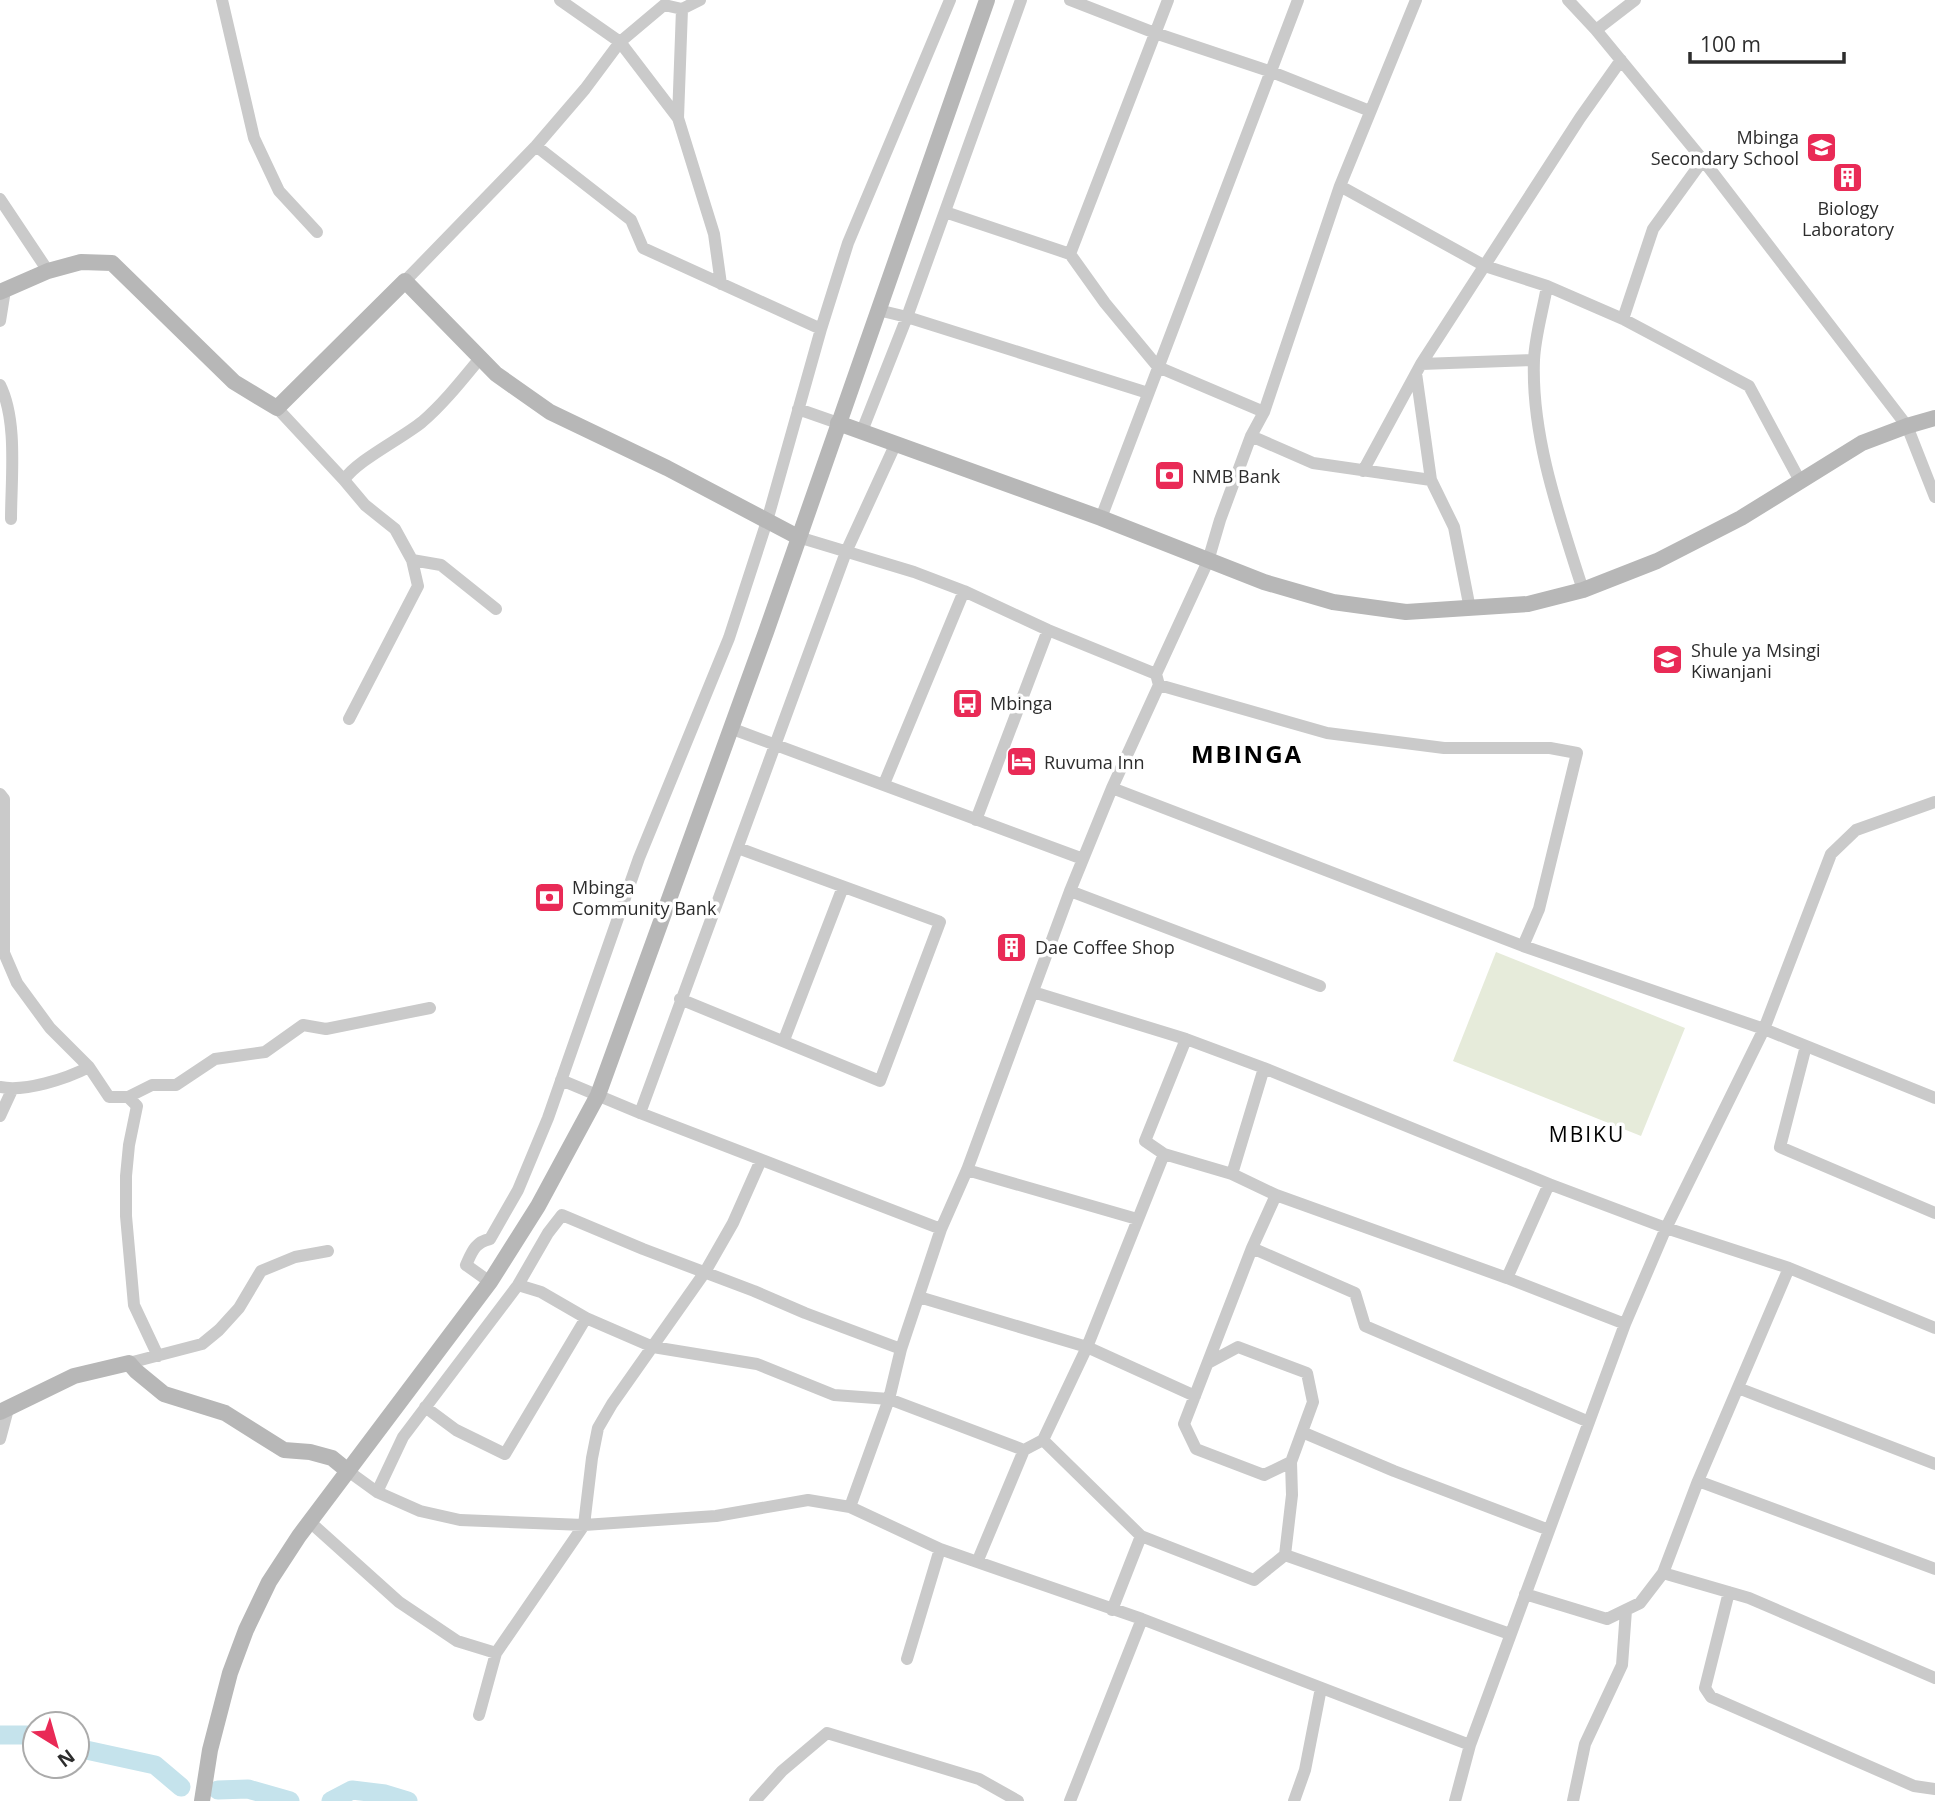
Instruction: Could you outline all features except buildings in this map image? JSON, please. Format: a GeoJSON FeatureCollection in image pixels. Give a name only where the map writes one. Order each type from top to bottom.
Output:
{"type":"FeatureCollection","features":[{"type":"Feature","properties":{"kind":"street"},"geometry":{"type":"LineString","coordinates":[[222,0],[254,138],[279,191],[317,232]]}},
{"type":"Feature","properties":{"kind":"street"},"geometry":{"type":"LineString","coordinates":[[560,0],[620,42],[678,118]]}},
{"type":"Feature","properties":{"kind":"street"},"geometry":{"type":"LineString","coordinates":[[277,408],[536,146],[585,89],[620,42],[664,5],[682,9],[700,0]]}},
{"type":"Feature","properties":{"kind":"street"},"geometry":{"type":"LineString","coordinates":[[490,1282],[466,1265],[474,1247],[481,1241],[490,1239],[497,1229],[513,1200],[548,1118],[639,858],[729,638],[767,521],[848,243],[949,0]]}},
{"type":"Feature","properties":{"kind":"street"},"geometry":{"type":"LineString","coordinates":[[202,1801],[210,1750],[230,1673],[246,1630],[269,1582],[310,1521],[490,1282],[538,1206],[598,1095],[987,0]]}},
{"type":"Feature","properties":{"kind":"street"},"geometry":{"type":"LineString","coordinates":[[862,431],[946,212],[1021,0]]}},
{"type":"Feature","properties":{"kind":"street"},"geometry":{"type":"LineString","coordinates":[[1070,0],[1155,33],[1272,72],[1370,111]]}},
{"type":"Feature","properties":{"kind":"street"},"geometry":{"type":"LineString","coordinates":[[1070,254],[1168,0]]}},
{"type":"Feature","properties":{"kind":"street"},"geometry":{"type":"LineString","coordinates":[[1101,518],[1298,0]]}},
{"type":"Feature","properties":{"kind":"street"},"geometry":{"type":"LineString","coordinates":[[849,1507],[889,1399],[901,1349],[942,1228],[967,1170],[1070,891],[1208,561],[1251,436],[1264,412],[1340,186],[1416,0]]}},
{"type":"Feature","properties":{"kind":"street"},"geometry":{"type":"LineString","coordinates":[[1568,0],[1703,160],[1907,426],[1935,497]]}},
{"type":"Feature","properties":{"kind":"street"},"geometry":{"type":"LineString","coordinates":[[1596,30],[1635,0]]}},
{"type":"Feature","properties":{"kind":"street"},"geometry":{"type":"LineString","coordinates":[[682,9],[678,118],[714,234],[721,284]]}},
{"type":"Feature","properties":{"kind":"street"},"geometry":{"type":"LineString","coordinates":[[1363,471],[1418,368],[1580,118],[1621,60]]}},
{"type":"Feature","properties":{"kind":"street"},"geometry":{"type":"LineString","coordinates":[[536,146],[631,220],[643,248],[821,329]]}},
{"type":"Feature","properties":{"kind":"street"},"geometry":{"type":"LineString","coordinates":[[1623,319],[1653,229],[1703,160]]}},
{"type":"Feature","properties":{"kind":"street"},"geometry":{"type":"LineString","coordinates":[[1340,186],[1485,265],[1547,286],[1623,319],[1749,387],[1800,481]]}},
{"type":"Feature","properties":{"kind":"street"},"geometry":{"type":"LineString","coordinates":[[0,199],[48,271]]}},
{"type":"Feature","properties":{"kind":"street"},"geometry":{"type":"LineString","coordinates":[[946,212],[1070,254],[1105,303],[1157,367],[1264,412]]}},
{"type":"Feature","properties":{"kind":"street"},"geometry":{"type":"LineString","coordinates":[[0,321],[2,291],[48,271],[81,262],[112,263],[234,382],[277,408],[365,505],[395,529],[412,560],[418,586],[349,719]]}},
{"type":"Feature","properties":{"kind":"street"},"geometry":{"type":"LineString","coordinates":[[405,281],[496,374],[550,412],[667,468],[798,537],[914,572],[964,591],[1157,680],[1327,733],[1444,748],[1550,748],[1577,753],[1539,909],[1523,946]]}},
{"type":"Feature","properties":{"kind":"street"},"geometry":{"type":"LineString","coordinates":[[1547,286],[1534,360],[1539,432],[1555,502],[1583,590]]}},
{"type":"Feature","properties":{"kind":"street"},"geometry":{"type":"LineString","coordinates":[[878,310],[1147,393]]}},
{"type":"Feature","properties":{"kind":"street"},"geometry":{"type":"LineString","coordinates":[[344,480],[350,470],[390,446],[422,421],[481,358]]}},
{"type":"Feature","properties":{"kind":"street"},"geometry":{"type":"LineString","coordinates":[[1418,368],[1534,360]]}},
{"type":"Feature","properties":{"kind":"street"},"geometry":{"type":"LineString","coordinates":[[1418,368],[1431,480],[1454,527],[1470,608]]}},
{"type":"Feature","properties":{"kind":"street"},"geometry":{"type":"LineString","coordinates":[[0,385],[6,397],[11,428],[11,519]]}},
{"type":"Feature","properties":{"kind":"street"},"geometry":{"type":"LineString","coordinates":[[798,408],[1101,518],[1264,582],[1333,602],[1406,612],[1528,604],[1583,590],[1657,561],[1741,518],[1862,443],[1935,418]]}},
{"type":"Feature","properties":{"kind":"street"},"geometry":{"type":"LineString","coordinates":[[1251,436],[1313,463],[1431,480]]}},
{"type":"Feature","properties":{"kind":"street"},"geometry":{"type":"LineString","coordinates":[[640,1113],[846,552],[896,443]]}},
{"type":"Feature","properties":{"kind":"street"},"geometry":{"type":"LineString","coordinates":[[412,560],[441,565],[496,609]]}},
{"type":"Feature","properties":{"kind":"street"},"geometry":{"type":"LineString","coordinates":[[884,784],[964,591]]}},
{"type":"Feature","properties":{"kind":"street"},"geometry":{"type":"LineString","coordinates":[[976,820],[1048,630]]}},
{"type":"Feature","properties":{"kind":"street"},"geometry":{"type":"LineString","coordinates":[[730,728],[1083,859]]}},
{"type":"Feature","properties":{"kind":"street"},"geometry":{"type":"LineString","coordinates":[[1112,788],[1523,946],[1764,1030],[1935,1098]]}},
{"type":"Feature","properties":{"kind":"street"},"geometry":{"type":"LineString","coordinates":[[0,794],[4,799],[4,953],[17,983],[50,1028],[89,1067],[109,1097],[128,1097],[152,1085],[176,1085],[215,1059],[265,1052],[303,1025],[326,1029],[429,1008]]}},
{"type":"Feature","properties":{"kind":"street"},"geometry":{"type":"LineString","coordinates":[[1455,1801],[1469,1745],[1625,1324],[1665,1228],[1764,1030],[1831,853],[1856,830],[1935,802]]}},
{"type":"Feature","properties":{"kind":"street"},"geometry":{"type":"LineString","coordinates":[[680,999],[880,1081],[940,922],[738,848]]}},
{"type":"Feature","properties":{"kind":"street"},"geometry":{"type":"LineString","coordinates":[[784,1040],[843,887]]}},
{"type":"Feature","properties":{"kind":"street"},"geometry":{"type":"LineString","coordinates":[[1070,891],[1320,986]]}},
{"type":"Feature","properties":{"kind":"street"},"geometry":{"type":"LineString","coordinates":[[1033,992],[1186,1039],[1264,1068],[1549,1184],[1665,1228],[1789,1268],[1935,1328]]}},
{"type":"Feature","properties":{"kind":"street"},"geometry":{"type":"LineString","coordinates":[[1186,1039],[1145,1140],[1164,1154],[1231,1174],[1276,1195],[1507,1278],[1625,1324]]}},
{"type":"Feature","properties":{"kind":"street"},"geometry":{"type":"LineString","coordinates":[[1806,1046],[1780,1147],[1935,1213]]}},
{"type":"Feature","properties":{"kind":"street"},"geometry":{"type":"LineString","coordinates":[[0,1116],[6,1088],[71,1076],[89,1067]]}},
{"type":"Feature","properties":{"kind":"street"},"geometry":{"type":"LineString","coordinates":[[1231,1174],[1264,1068]]}},
{"type":"Feature","properties":{"kind":"street"},"geometry":{"type":"LineString","coordinates":[[561,1080],[640,1113],[942,1228]]}},
{"type":"Feature","properties":{"kind":"street"},"geometry":{"type":"LineString","coordinates":[[128,1097],[137,1106],[126,1176],[134,1305],[158,1356]]}},
{"type":"Feature","properties":{"kind":"street"},"geometry":{"type":"LineString","coordinates":[[978,1560],[1024,1450],[1043,1440],[1087,1347],[1164,1154]]}},
{"type":"Feature","properties":{"kind":"street"},"geometry":{"type":"LineString","coordinates":[[479,1715],[496,1653],[584,1525],[598,1428],[705,1272],[733,1223],[761,1160]]}},
{"type":"Feature","properties":{"kind":"street"},"geometry":{"type":"LineString","coordinates":[[967,1170],[1137,1219]]}},
{"type":"Feature","properties":{"kind":"street"},"geometry":{"type":"LineString","coordinates":[[1507,1278],[1549,1184]]}},
{"type":"Feature","properties":{"kind":"street"},"geometry":{"type":"LineString","coordinates":[[1276,1195],[1252,1248],[1184,1424],[1196,1449],[1264,1475],[1291,1462]]}},
{"type":"Feature","properties":{"kind":"street"},"geometry":{"type":"LineString","coordinates":[[377,1492],[402,1437],[518,1285],[548,1233],[562,1215],[901,1349]]}},
{"type":"Feature","properties":{"kind":"street"},"geometry":{"type":"LineString","coordinates":[[1252,1248],[1356,1293],[1365,1326],[1589,1422]]}},
{"type":"Feature","properties":{"kind":"street"},"geometry":{"type":"LineString","coordinates":[[0,1439],[4,1410],[74,1376],[202,1344],[239,1308],[261,1271],[295,1257],[328,1251]]}},
{"type":"Feature","properties":{"kind":"street"},"geometry":{"type":"LineString","coordinates":[[1525,1594],[1607,1619],[1640,1603],[1663,1573],[1698,1481],[1789,1268]]}},
{"type":"Feature","properties":{"kind":"street"},"geometry":{"type":"LineString","coordinates":[[518,1285],[541,1293],[586,1318],[653,1347],[757,1364],[834,1395],[889,1399],[1024,1450]]}},
{"type":"Feature","properties":{"kind":"street"},"geometry":{"type":"LineString","coordinates":[[919,1297],[1087,1347],[1195,1396]]}},
{"type":"Feature","properties":{"kind":"street"},"geometry":{"type":"LineString","coordinates":[[425,1407],[456,1430],[505,1454],[586,1318]]}},
{"type":"Feature","properties":{"kind":"street"},"geometry":{"type":"LineString","coordinates":[[1043,1440],[1141,1536],[1254,1580],[1285,1555],[1292,1495],[1291,1462],[1313,1402],[1307,1373],[1238,1347],[1208,1363]]}},
{"type":"Feature","properties":{"kind":"street"},"geometry":{"type":"LineString","coordinates":[[129,1363],[164,1394],[225,1413],[284,1451],[310,1452],[332,1458],[377,1492],[421,1511],[460,1520],[584,1525],[716,1516],[808,1500],[849,1507],[940,1549],[1142,1619],[1469,1745]]}},
{"type":"Feature","properties":{"kind":"street"},"geometry":{"type":"LineString","coordinates":[[1738,1388],[1935,1464]]}},
{"type":"Feature","properties":{"kind":"street"},"geometry":{"type":"LineString","coordinates":[[1302,1432],[1394,1471],[1549,1530]]}},
{"type":"Feature","properties":{"kind":"street"},"geometry":{"type":"LineString","coordinates":[[1698,1481],[1935,1569]]}},
{"type":"Feature","properties":{"kind":"street"},"geometry":{"type":"LineString","coordinates":[[310,1521],[399,1602],[457,1641],[496,1653]]}},
{"type":"Feature","properties":{"kind":"street"},"geometry":{"type":"LineString","coordinates":[[1112,1610],[1141,1536]]}},
{"type":"Feature","properties":{"kind":"street"},"geometry":{"type":"LineString","coordinates":[[907,1659],[940,1549]]}},
{"type":"Feature","properties":{"kind":"street"},"geometry":{"type":"LineString","coordinates":[[1285,1555],[1510,1634]]}},
{"type":"Feature","properties":{"kind":"street"},"geometry":{"type":"LineString","coordinates":[[1663,1573],[1749,1598],[1935,1678]]}},
{"type":"Feature","properties":{"kind":"street"},"geometry":{"type":"LineString","coordinates":[[1729,1592],[1706,1688],[1711,1697],[1914,1786],[1935,1788]]}},
{"type":"Feature","properties":{"kind":"street"},"geometry":{"type":"LineString","coordinates":[[1573,1801],[1585,1744],[1622,1664],[1626,1610]]}},
{"type":"Feature","properties":{"kind":"street"},"geometry":{"type":"LineString","coordinates":[[1070,1801],[1142,1619]]}},
{"type":"Feature","properties":{"kind":"street"},"geometry":{"type":"LineString","coordinates":[[1294,1801],[1305,1770],[1321,1688]]}},
{"type":"Feature","properties":{"kind":"street"},"geometry":{"type":"LineString","coordinates":[[755,1801],[782,1771],[827,1733],[979,1779],[1018,1801]]}},
{"type":"Feature","properties":{"kind":"green space"},"geometry":{"type":"Polygon","coordinates":[[[1496,952],[1685,1028],[1641,1136],[1453,1061],[1496,952]]]}},
{"type":"Feature","properties":{"kind":"waterway"},"geometry":{"type":"LineString","coordinates":[[0,1735],[21,1735]]}},
{"type":"Feature","properties":{"kind":"waterway"},"geometry":{"type":"LineString","coordinates":[[91,1751],[155,1765],[181,1787]]}},
{"type":"Feature","properties":{"kind":"waterway"},"geometry":{"type":"LineString","coordinates":[[218,1790],[248,1789],[290,1801]]}},
{"type":"Feature","properties":{"kind":"waterway"},"geometry":{"type":"LineString","coordinates":[[331,1801],[352,1790],[385,1794],[408,1801]]}},
{"type":"Feature","properties":{"kind":"place","name":"Mbinga Secondary School"},"geometry":{"type":"Point","coordinates":[1822,147]}},
{"type":"Feature","properties":{"kind":"place","name":"Biology Laboratory"},"geometry":{"type":"Point","coordinates":[1848,178]}},
{"type":"Feature","properties":{"kind":"place","name":"NMB Bank"},"geometry":{"type":"Point","coordinates":[1169,476]}},
{"type":"Feature","properties":{"kind":"place","name":"Shule ya Msingi Kiwanjani"},"geometry":{"type":"Point","coordinates":[1668,660]}},
{"type":"Feature","properties":{"kind":"place","name":"Mbinga"},"geometry":{"type":"Point","coordinates":[967,703]}},
{"type":"Feature","properties":{"kind":"place","name":"Ruvuma Inn"},"geometry":{"type":"Point","coordinates":[1021,762]}},
{"type":"Feature","properties":{"kind":"place","name":"Mbinga Community Bank"},"geometry":{"type":"Point","coordinates":[549,897]}},
{"type":"Feature","properties":{"kind":"place","name":"Dae Coffee Shop"},"geometry":{"type":"Point","coordinates":[1012,947]}},
{"type":"Feature","properties":{"kind":"district","name":"MBINGA"},"geometry":{"type":"Point","coordinates":[1247,753]}},
{"type":"Feature","properties":{"kind":"district","name":"MBIKU"},"geometry":{"type":"Point","coordinates":[1587,1134]}}]}
